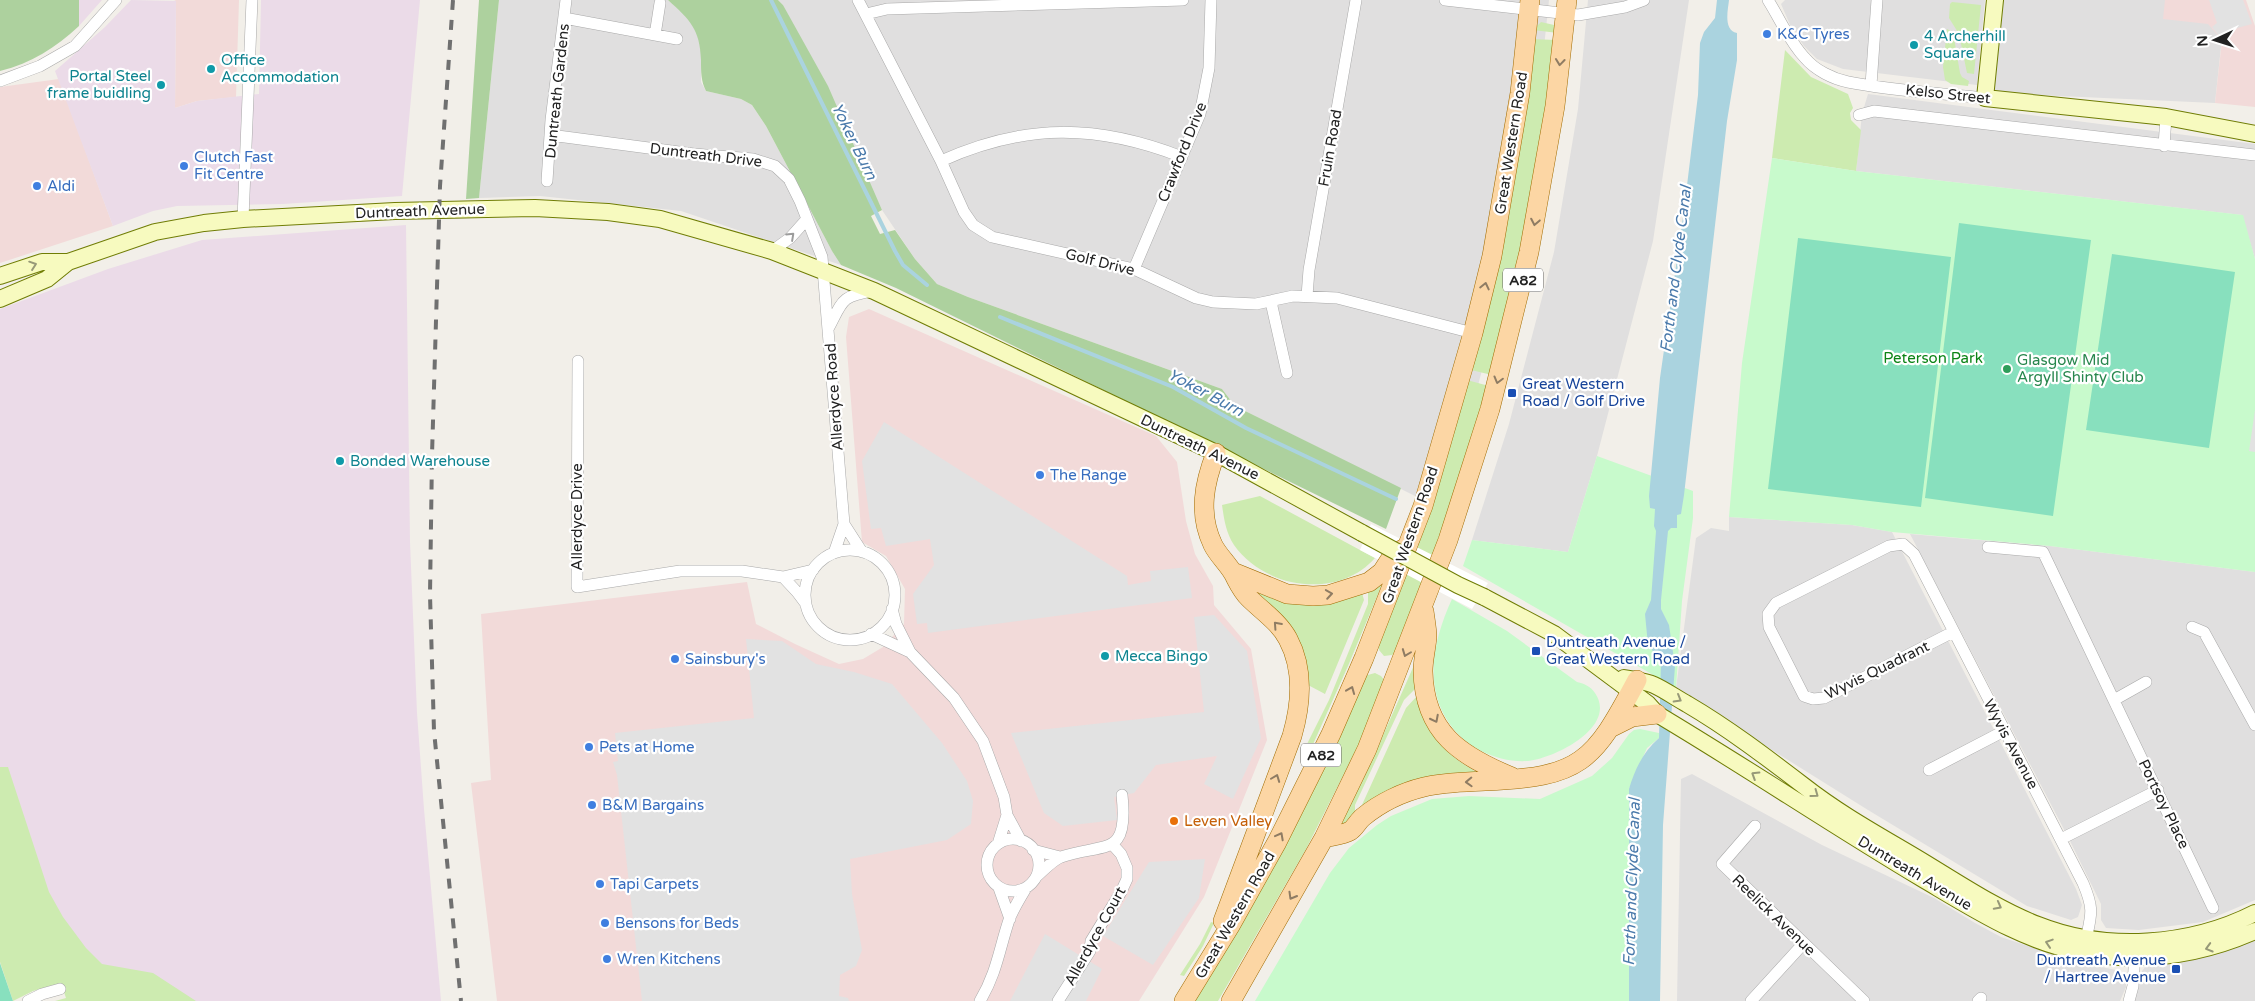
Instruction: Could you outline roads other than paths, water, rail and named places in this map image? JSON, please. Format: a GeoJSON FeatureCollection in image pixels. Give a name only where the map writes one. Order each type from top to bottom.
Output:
{"type":"FeatureCollection","features":[{"type":"Feature","properties":{"kind":"main road","name":"Great Western Road"},"geometry":{"type":"LineString","coordinates":[[1184,1001],[1277,842],[1332,734],[1408,546],[1434,472],[1439,445],[1473,333],[1492,256],[1511,152],[1530,5]]}},
{"type":"Feature","properties":{"kind":"main road","name":"A82"},"geometry":{"type":"LineString","coordinates":[[1231,1001],[1324,838],[1368,749],[1448,540],[1482,436],[1520,292],[1546,160],[1566,7]]}},
{"type":"Feature","properties":{"kind":"main road"},"geometry":{"type":"LineString","coordinates":[[1212,954],[1228,906],[1292,736],[1298,712],[1300,684],[1288,639],[1238,586],[1233,572],[1213,544],[1204,512],[1205,483],[1216,453]]}},
{"type":"Feature","properties":{"kind":"main road"},"geometry":{"type":"LineString","coordinates":[[1233,572],[1287,594],[1328,595],[1369,582],[1382,572],[1393,555],[1408,546]]}},
{"type":"Feature","properties":{"kind":"main road"},"geometry":{"type":"LineString","coordinates":[[1423,607],[1427,637],[1423,671],[1424,690],[1429,708],[1437,724],[1447,739],[1470,758],[1518,779]]}},
{"type":"Feature","properties":{"kind":"main road"},"geometry":{"type":"LineString","coordinates":[[1324,838],[1350,831],[1374,809],[1404,794],[1424,787],[1452,782],[1536,778],[1567,769],[1582,760],[1596,748],[1641,686]]}},
{"type":"Feature","properties":{"kind":"main road"},"geometry":{"type":"LineString","coordinates":[[1609,729],[1652,709]]}},
{"type":"Feature","properties":{"kind":"street"},"geometry":{"type":"LineString","coordinates":[[0,81],[40,66],[74,46],[116,0]]}},
{"type":"Feature","properties":{"kind":"street"},"geometry":{"type":"LineString","coordinates":[[243,218],[252,0]]}},
{"type":"Feature","properties":{"kind":"street","name":"Duntreath Gardens"},"geometry":{"type":"LineString","coordinates":[[547,181],[555,75],[566,0]]}},
{"type":"Feature","properties":{"kind":"street","name":"Golf Drive"},"geometry":{"type":"LineString","coordinates":[[858,0],[941,161],[964,212],[973,225],[981,232],[992,237],[1134,269],[1196,298],[1213,302],[1256,304],[1293,296],[1337,298],[1473,333]]}},
{"type":"Feature","properties":{"kind":"street"},"geometry":{"type":"LineString","coordinates":[[866,14],[887,9],[1183,0]]}},
{"type":"Feature","properties":{"kind":"street","name":"Crawford Drive"},"geometry":{"type":"LineString","coordinates":[[1134,269],[1200,114],[1207,83],[1211,0]]}},
{"type":"Feature","properties":{"kind":"street","name":"Fruin Road"},"geometry":{"type":"LineString","coordinates":[[1307,296],[1309,270],[1356,0]]}},
{"type":"Feature","properties":{"kind":"street"},"geometry":{"type":"LineString","coordinates":[[1445,0],[1566,7],[1578,15],[1624,7],[1644,0]]}},
{"type":"Feature","properties":{"kind":"street","name":"Kelso Street"},"geometry":{"type":"LineString","coordinates":[[1768,0],[1794,44],[1806,60],[1838,79],[1871,85],[2166,117],[2255,134]]}},
{"type":"Feature","properties":{"kind":"street"},"geometry":{"type":"LineString","coordinates":[[1871,85],[1877,0]]}},
{"type":"Feature","properties":{"kind":"street"},"geometry":{"type":"LineString","coordinates":[[1985,98],[1995,0]]}},
{"type":"Feature","properties":{"kind":"street"},"geometry":{"type":"LineString","coordinates":[[655,35],[660,3]]}},
{"type":"Feature","properties":{"kind":"street"},"geometry":{"type":"LineString","coordinates":[[564,18],[678,39]]}},
{"type":"Feature","properties":{"kind":"street","name":"Kelso Street"},"geometry":{"type":"LineString","coordinates":[[1859,115],[1874,111],[2255,156]]}},
{"type":"Feature","properties":{"kind":"street"},"geometry":{"type":"LineString","coordinates":[[2164,146],[2166,117]]}},
{"type":"Feature","properties":{"kind":"street"},"geometry":{"type":"LineString","coordinates":[[941,161],[986,144],[1012,138],[1056,133],[1105,134],[1152,145],[1182,157]]}},
{"type":"Feature","properties":{"kind":"street","name":"Duntreath Drive"},"geometry":{"type":"LineString","coordinates":[[550,135],[764,161],[775,166],[788,179],[807,219],[822,256],[824,270]]}},
{"type":"Feature","properties":{"kind":"street","name":"Duntreath Avenue"},"geometry":{"type":"LineString","coordinates":[[0,276],[42,262],[68,262],[155,232],[204,223],[243,218],[395,211],[571,210],[660,219],[772,251],[874,291],[1216,453],[1458,585],[1554,634],[1610,676],[1641,686],[1702,713],[1777,763],[1834,808],[1989,901],[2038,925],[2068,935],[2085,946]]}},
{"type":"Feature","properties":{"kind":"street"},"geometry":{"type":"LineString","coordinates":[[772,251],[790,238],[807,219]]}},
{"type":"Feature","properties":{"kind":"street","name":"Duntreath Avenue"},"geometry":{"type":"LineString","coordinates":[[0,299],[48,279],[68,262]]}},
{"type":"Feature","properties":{"kind":"street","name":"Allerdyce Road"},"geometry":{"type":"LineString","coordinates":[[824,270],[844,524],[834,553]]}},
{"type":"Feature","properties":{"kind":"street"},"geometry":{"type":"LineString","coordinates":[[828,329],[843,300],[854,294],[874,291]]}},
{"type":"Feature","properties":{"kind":"street"},"geometry":{"type":"LineString","coordinates":[[1271,302],[1287,373]]}},
{"type":"Feature","properties":{"kind":"street","name":"Allerdyce Drive"},"geometry":{"type":"LineString","coordinates":[[578,361],[577,587],[680,572],[742,571],[783,577],[813,570]]}},
{"type":"Feature","properties":{"kind":"street","name":"Allerdyce Road"},"geometry":{"type":"LineString","coordinates":[[844,524],[862,552],[881,563],[891,579],[894,595],[892,609],[896,624],[910,652],[954,698],[976,728],[992,761],[1004,797],[1007,815],[1021,841],[1033,850]]}},
{"type":"Feature","properties":{"kind":"street","name":"Wyvis Avenue"},"geometry":{"type":"LineString","coordinates":[[1903,544],[1914,554],[2061,839],[2091,904],[2090,923],[2085,946]]}},
{"type":"Feature","properties":{"kind":"street","name":"Wyvis Quadrant"},"geometry":{"type":"LineString","coordinates":[[1903,544],[1889,546],[1776,603],[1768,614],[1769,627],[1804,696],[1813,699],[1824,698],[1953,632]]}},
{"type":"Feature","properties":{"kind":"street","name":"Portsoy Place"},"geometry":{"type":"LineString","coordinates":[[1988,547],[2043,552],[2213,908]]}},
{"type":"Feature","properties":{"kind":"street"},"geometry":{"type":"LineString","coordinates":[[806,605],[806,583],[813,570],[822,560],[834,553],[845,551],[862,552]]}},
{"type":"Feature","properties":{"kind":"street"},"geometry":{"type":"LineString","coordinates":[[783,577],[806,605],[814,622],[827,634],[836,638],[854,640],[871,634],[886,621],[892,609]]}},
{"type":"Feature","properties":{"kind":"street"},"geometry":{"type":"LineString","coordinates":[[2192,627],[2204,632],[2250,703],[2255,725]]}},
{"type":"Feature","properties":{"kind":"street","name":"Allerdyce Road"},"geometry":{"type":"LineString","coordinates":[[871,634],[910,652]]}},
{"type":"Feature","properties":{"kind":"street"},"geometry":{"type":"LineString","coordinates":[[2114,700],[2146,682]]}},
{"type":"Feature","properties":{"kind":"street","name":"Duntreath Avenue"},"geometry":{"type":"LineString","coordinates":[[1641,686],[1652,709],[1694,738],[1891,860],[1983,914],[2034,938],[2085,946],[2134,950],[2198,951],[2255,932]]}},
{"type":"Feature","properties":{"kind":"street"},"geometry":{"type":"LineString","coordinates":[[1929,770],[2004,731]]}},
{"type":"Feature","properties":{"kind":"street"},"geometry":{"type":"LineString","coordinates":[[2061,839],[2158,790]]}},
{"type":"Feature","properties":{"kind":"street"},"geometry":{"type":"LineString","coordinates":[[980,1001],[993,976],[1010,919],[1026,888],[1036,876],[1060,858],[1098,850],[1112,844],[1119,836],[1124,825],[1122,795]]}},
{"type":"Feature","properties":{"kind":"street","name":"Allerdyce Road"},"geometry":{"type":"LineString","coordinates":[[1007,815],[998,844],[991,851],[987,865],[990,879],[999,888],[1010,919]]}},
{"type":"Feature","properties":{"kind":"street","name":"Reelick Avenue"},"geometry":{"type":"LineString","coordinates":[[1755,826],[1722,864],[1864,1001]]}},
{"type":"Feature","properties":{"kind":"street"},"geometry":{"type":"LineString","coordinates":[[998,844],[1005,840],[1021,841]]}},
{"type":"Feature","properties":{"kind":"street","name":"Allerdyce Court"},"geometry":{"type":"LineString","coordinates":[[1058,1001],[1086,958],[1091,941],[1122,892],[1127,880],[1127,868],[1121,854],[1112,844]]}},
{"type":"Feature","properties":{"kind":"street"},"geometry":{"type":"LineString","coordinates":[[1033,850],[1060,858]]}},
{"type":"Feature","properties":{"kind":"street"},"geometry":{"type":"LineString","coordinates":[[1033,850],[1038,862],[1036,876]]}},
{"type":"Feature","properties":{"kind":"street"},"geometry":{"type":"LineString","coordinates":[[999,888],[1012,892],[1026,888]]}},
{"type":"Feature","properties":{"kind":"street","name":"Duntreath Avenue"},"geometry":{"type":"LineString","coordinates":[[2134,950],[2228,925],[2255,914]]}},
{"type":"Feature","properties":{"kind":"street"},"geometry":{"type":"LineString","coordinates":[[1751,1001],[1803,944]]}},
{"type":"Feature","properties":{"kind":"street"},"geometry":{"type":"LineString","coordinates":[[2129,1001],[2133,986],[2134,950]]}},
{"type":"Feature","properties":{"kind":"street"},"geometry":{"type":"LineString","coordinates":[[28,1001],[42,994],[60,989]]}},
{"type":"Feature","properties":{"kind":"water","name":"Forth and Clyde Canal"},"geometry":{"type":"Polygon","coordinates":[[[1717,0],[1729,0],[1727,19],[1730,28],[1737,33],[1737,60],[1727,121],[1684,495],[1681,514],[1677,515],[1677,528],[1671,528],[1668,531],[1661,600],[1661,609],[1669,625],[1675,666],[1663,825],[1660,1001],[1629,1001],[1629,789],[1640,761],[1659,738],[1661,661],[1648,645],[1645,614],[1651,600],[1656,531],[1654,526],[1655,509],[1650,508],[1649,496],[1660,378],[1698,95],[1700,43],[1704,32],[1715,18],[1717,0]]]}},
{"type":"Feature","properties":{"kind":"waterway","name":"Yoker Burn"},"geometry":{"type":"LineString","coordinates":[[771,0],[895,251],[903,265],[927,285]]}},
{"type":"Feature","properties":{"kind":"waterway","name":"Yoker Burn"},"geometry":{"type":"LineString","coordinates":[[1000,317],[1173,387],[1246,428],[1396,499]]}},
{"type":"Feature","properties":{"kind":"railway"},"geometry":{"type":"LineString","coordinates":[[453,0],[440,186],[430,595],[434,731],[461,1001]]}},
{"type":"Feature","properties":{"kind":"place","name":"K&C Tyres"},"geometry":{"type":"Point","coordinates":[1767,34]}},
{"type":"Feature","properties":{"kind":"place","name":"4 Archerhill Square"},"geometry":{"type":"Point","coordinates":[1914,45]}},
{"type":"Feature","properties":{"kind":"place","name":"Office Accommodation"},"geometry":{"type":"Point","coordinates":[211,69]}},
{"type":"Feature","properties":{"kind":"place","name":"Portal Steel frame buidling"},"geometry":{"type":"Point","coordinates":[161,85]}},
{"type":"Feature","properties":{"kind":"place","name":"Clutch Fast Fit Centre"},"geometry":{"type":"Point","coordinates":[184,166]}},
{"type":"Feature","properties":{"kind":"place","name":"Aldi"},"geometry":{"type":"Point","coordinates":[37,186]}},
{"type":"Feature","properties":{"kind":"place","name":"Glasgow Mid Argyll Shinty Club"},"geometry":{"type":"Point","coordinates":[2007,369]}},
{"type":"Feature","properties":{"kind":"place","name":"Great Western Road / Golf Drive"},"geometry":{"type":"Point","coordinates":[1512,393]}},
{"type":"Feature","properties":{"kind":"place","name":"Bonded Warehouse"},"geometry":{"type":"Point","coordinates":[340,461]}},
{"type":"Feature","properties":{"kind":"place","name":"The Range"},"geometry":{"type":"Point","coordinates":[1040,475]}},
{"type":"Feature","properties":{"kind":"place","name":"Duntreath Avenue / Great Western Road"},"geometry":{"type":"Point","coordinates":[1536,651]}},
{"type":"Feature","properties":{"kind":"place","name":"Mecca Bingo"},"geometry":{"type":"Point","coordinates":[1105,656]}},
{"type":"Feature","properties":{"kind":"place","name":"Sainsbury's"},"geometry":{"type":"Point","coordinates":[675,659]}},
{"type":"Feature","properties":{"kind":"place","name":"Pets at Home"},"geometry":{"type":"Point","coordinates":[589,747]}},
{"type":"Feature","properties":{"kind":"place","name":"B&M Bargains"},"geometry":{"type":"Point","coordinates":[592,805]}},
{"type":"Feature","properties":{"kind":"place","name":"Leven Valley"},"geometry":{"type":"Point","coordinates":[1174,821]}},
{"type":"Feature","properties":{"kind":"place","name":"Tapi Carpets"},"geometry":{"type":"Point","coordinates":[600,884]}},
{"type":"Feature","properties":{"kind":"place","name":"Bensons for Beds"},"geometry":{"type":"Point","coordinates":[605,923]}},
{"type":"Feature","properties":{"kind":"place","name":"Wren Kitchens"},"geometry":{"type":"Point","coordinates":[607,959]}},
{"type":"Feature","properties":{"kind":"place","name":"Duntreath Avenue / Hartree Avenue"},"geometry":{"type":"Point","coordinates":[2176,969]}},
{"type":"Feature","properties":{"kind":"park label","name":"Peterson Park"},"geometry":{"type":"Point","coordinates":[1933,358]}}]}
